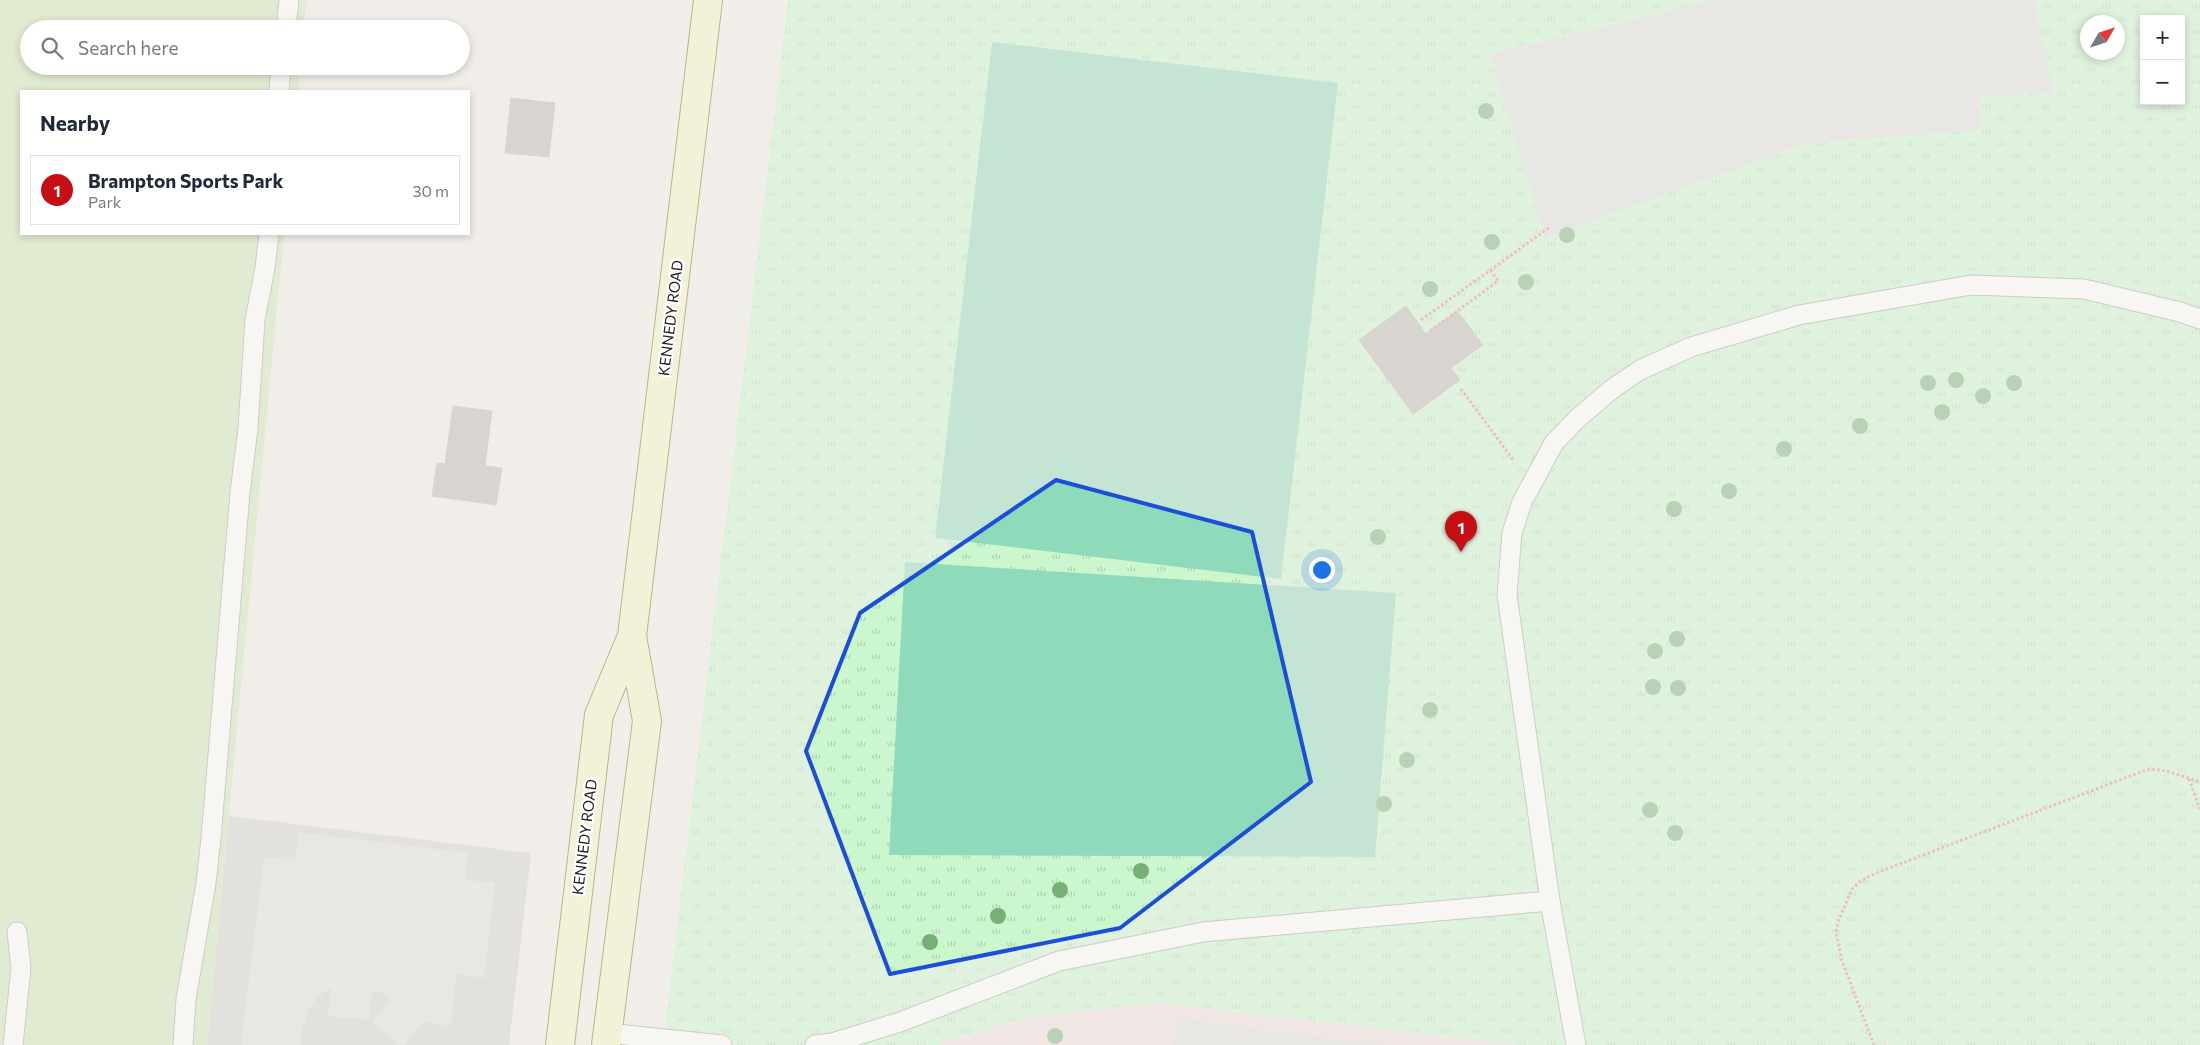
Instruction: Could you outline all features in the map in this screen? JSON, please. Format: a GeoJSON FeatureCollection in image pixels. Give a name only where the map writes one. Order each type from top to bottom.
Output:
{"type":"FeatureCollection","features":[{"type":"Feature","properties":{"kind":"main road","name":"KENNEDY ROAD"},"geometry":{"type":"LineString","coordinates":[[560,1045],[599,714],[632,636],[708,0]]}},
{"type":"Feature","properties":{"kind":"main road","name":"KENNEDY ROAD"},"geometry":{"type":"LineString","coordinates":[[607,1039],[647,721],[632,636]]}},
{"type":"Feature","properties":{"kind":"lane"},"geometry":{"type":"LineString","coordinates":[[287,20],[289,0]]}},
{"type":"Feature","properties":{"kind":"lane"},"geometry":{"type":"LineString","coordinates":[[279,90],[280,75]]}},
{"type":"Feature","properties":{"kind":"lane"},"geometry":{"type":"LineString","coordinates":[[183,1045],[186,998],[207,874],[240,493],[248,428],[255,320],[269,235]]}},
{"type":"Feature","properties":{"kind":"lane"},"geometry":{"type":"LineString","coordinates":[[1576,1045],[1550,901],[1507,595],[1512,533],[1522,502],[1554,443],[1578,418],[1612,389],[1640,370],[1691,347],[1799,315],[1971,285],[2084,290],[2180,312],[2200,320]]}},
{"type":"Feature","properties":{"kind":"lane"},"geometry":{"type":"LineString","coordinates":[[815,1045],[832,1043],[900,1022],[1059,960],[1203,932],[1550,901]]}},
{"type":"Feature","properties":{"kind":"lane"},"geometry":{"type":"LineString","coordinates":[[13,1045],[21,968],[17,932]]}},
{"type":"Feature","properties":{"kind":"lane"},"geometry":{"type":"LineString","coordinates":[[607,1039],[722,1045]]}},
{"type":"Feature","properties":{"kind":"path"},"geometry":{"type":"LineString","coordinates":[[1421,320],[1550,227]]}},
{"type":"Feature","properties":{"kind":"path"},"geometry":{"type":"LineString","coordinates":[[1430,331],[1498,281],[1490,270]]}},
{"type":"Feature","properties":{"kind":"path"},"geometry":{"type":"LineString","coordinates":[[1461,389],[1531,483]]}},
{"type":"Feature","properties":{"kind":"path"},"geometry":{"type":"LineString","coordinates":[[1874,1045],[1836,941],[1838,922],[1848,895],[1859,882],[1876,872],[2146,770],[2154,768],[2200,782]]}},
{"type":"Feature","properties":{"kind":"path"},"geometry":{"type":"LineString","coordinates":[[2188,778],[2200,809]]}},
{"type":"Feature","properties":{"kind":"highlighted area"},"geometry":{"type":"Polygon","coordinates":[[[1056,480],[1252,532],[1311,782],[1120,928],[890,974],[806,751],[860,613],[1056,480]]]}},
{"type":"Feature","properties":{"kind":"shaded area"},"geometry":{"type":"Polygon","coordinates":[[[1715,0],[2034,0],[2054,93],[1980,96],[1981,130],[1808,143],[1545,238],[1490,54],[1715,0]]]}},
{"type":"Feature","properties":{"kind":"shaded area"},"geometry":{"type":"Polygon","coordinates":[[[229,816],[531,853],[509,1045],[207,1045],[229,816]]]}},
{"type":"Feature","properties":{"kind":"shaded area"},"geometry":{"type":"Polygon","coordinates":[[[299,832],[468,853],[465,878],[467,880],[495,883],[484,978],[456,974],[451,1026],[422,1022],[404,1045],[401,1045],[373,1023],[389,1001],[384,994],[375,991],[372,993],[368,1020],[328,1016],[331,991],[329,988],[317,998],[308,1010],[301,1033],[301,1045],[241,1045],[264,857],[295,860],[299,832]]]}},
{"type":"Feature","properties":{"kind":"shaded area"},"geometry":{"type":"Polygon","coordinates":[[[1158,1003],[1520,1045],[937,1045],[1027,1017],[1158,1003]]]}},
{"type":"Feature","properties":{"kind":"shaded area"},"geometry":{"type":"Polygon","coordinates":[[[1176,1018],[1386,1045],[1173,1045],[1176,1018]]]}},
{"type":"Feature","properties":{"kind":"green space"},"geometry":{"type":"Polygon","coordinates":[[[0,0],[306,0],[305,20],[20,20],[20,75],[299,75],[298,90],[20,90],[20,235],[284,235],[207,1045],[0,1045],[0,0]]]}},
{"type":"Feature","properties":{"kind":"green space"},"geometry":{"type":"Polygon","coordinates":[[[788,0],[2200,0],[2200,1045],[1520,1045],[1158,1003],[1027,1017],[937,1045],[663,1045],[788,0]]]}},
{"type":"Feature","properties":{"kind":"green space"},"geometry":{"type":"Polygon","coordinates":[[[992,42],[1338,83],[1281,579],[935,538],[992,42]]]}},
{"type":"Feature","properties":{"kind":"green space"},"geometry":{"type":"Polygon","coordinates":[[[905,562],[1396,593],[1375,857],[889,855],[905,562]]]}},
{"type":"Feature","properties":{"kind":"building"},"geometry":{"type":"Polygon","coordinates":[[[511,98],[555,103],[549,157],[505,153],[511,98]]]}},
{"type":"Feature","properties":{"kind":"building"},"geometry":{"type":"Polygon","coordinates":[[[1406,306],[1426,334],[1457,311],[1483,345],[1451,368],[1460,380],[1413,414],[1359,340],[1406,306]]]}},
{"type":"Feature","properties":{"kind":"building"},"geometry":{"type":"Polygon","coordinates":[[[453,406],[492,411],[485,466],[502,468],[496,505],[432,496],[437,463],[445,464],[453,406]]]}},
{"type":"Feature","properties":{"kind":"place","name":"Brampton Sports Park"},"geometry":{"type":"Point","coordinates":[1461,552]}}]}
